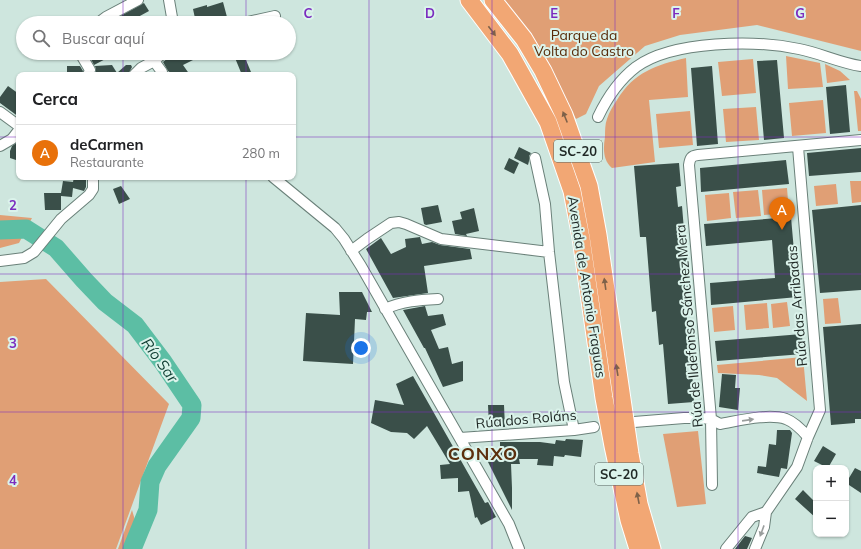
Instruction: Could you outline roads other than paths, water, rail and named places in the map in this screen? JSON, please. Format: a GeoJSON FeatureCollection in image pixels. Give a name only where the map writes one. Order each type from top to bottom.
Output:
{"type":"FeatureCollection","features":[{"type":"Feature","properties":{"kind":"highway","name":"Avenida de Antonio Fraguas"},"geometry":{"type":"LineString","coordinates":[[469,0],[510,54],[548,122],[572,191],[582,238],[612,446],[629,520],[638,549]]}},
{"type":"Feature","properties":{"kind":"highway","name":"Avenida de Antonio Fraguas"},"geometry":{"type":"LineString","coordinates":[[493,0],[524,39],[543,71],[564,115],[589,186],[598,235],[630,454],[639,504],[652,549]]}},
{"type":"Feature","properties":{"kind":"highway"},"geometry":{"type":"LineString","coordinates":[[612,446],[612,478],[618,511],[628,549]]}},
{"type":"Feature","properties":{"kind":"highway"},"geometry":{"type":"LineString","coordinates":[[646,528],[660,549]]}},
{"type":"Feature","properties":{"kind":"street"},"geometry":{"type":"LineString","coordinates":[[108,16],[138,0]]}},
{"type":"Feature","properties":{"kind":"street"},"geometry":{"type":"LineString","coordinates":[[169,0],[172,16]]}},
{"type":"Feature","properties":{"kind":"street"},"geometry":{"type":"LineString","coordinates":[[598,117],[605,101],[616,87],[637,66],[647,60],[686,49],[735,43],[772,44],[810,51],[861,66]]}},
{"type":"Feature","properties":{"kind":"street"},"geometry":{"type":"LineString","coordinates":[[84,60],[90,70],[89,72]]}},
{"type":"Feature","properties":{"kind":"street"},"geometry":{"type":"LineString","coordinates":[[137,72],[154,61],[162,72]]}},
{"type":"Feature","properties":{"kind":"street"},"geometry":{"type":"LineString","coordinates":[[0,112],[16,124]]}},
{"type":"Feature","properties":{"kind":"street"},"geometry":{"type":"LineString","coordinates":[[0,146],[16,133]]}},
{"type":"Feature","properties":{"kind":"street"},"geometry":{"type":"LineString","coordinates":[[798,147],[861,140]]}},
{"type":"Feature","properties":{"kind":"street","name":"Rúa de Ildefonso Sánchez Mera"},"geometry":{"type":"LineString","coordinates":[[712,485],[711,418],[689,165],[693,156],[798,147]]}},
{"type":"Feature","properties":{"kind":"street","name":"Rúa das Arribadas"},"geometry":{"type":"LineString","coordinates":[[766,512],[797,467],[820,410],[798,147]]}},
{"type":"Feature","properties":{"kind":"street"},"geometry":{"type":"LineString","coordinates":[[535,158],[545,204],[564,382],[574,430]]}},
{"type":"Feature","properties":{"kind":"street"},"geometry":{"type":"LineString","coordinates":[[0,261],[24,258],[34,252],[66,214],[89,195],[93,189],[93,180]]}},
{"type":"Feature","properties":{"kind":"street"},"geometry":{"type":"LineString","coordinates":[[277,180],[334,228],[351,251],[509,524],[519,549]]}},
{"type":"Feature","properties":{"kind":"street"},"geometry":{"type":"LineString","coordinates":[[351,251],[367,238],[391,223],[399,222],[441,239],[549,252]]}},
{"type":"Feature","properties":{"kind":"street"},"geometry":{"type":"LineString","coordinates":[[385,309],[399,303],[438,299]]}},
{"type":"Feature","properties":{"kind":"street"},"geometry":{"type":"LineString","coordinates":[[634,422],[684,418],[711,418],[720,424],[764,418],[780,418],[791,421],[808,437]]}},
{"type":"Feature","properties":{"kind":"street","name":"Rúa dos Roláns"},"geometry":{"type":"LineString","coordinates":[[460,438],[574,430],[594,427]]}},
{"type":"Feature","properties":{"kind":"street"},"geometry":{"type":"LineString","coordinates":[[726,549],[752,516],[766,512],[764,527],[755,549]]}},
{"type":"Feature","properties":{"kind":"waterway","name":"Río Sar"},"geometry":{"type":"LineString","coordinates":[[0,230],[26,229],[56,248],[105,302],[135,325],[163,362],[192,405],[191,418],[157,466],[150,482],[148,510],[132,549]]}},
{"type":"Feature","properties":{"kind":"place","name":"deCarmen"},"geometry":{"type":"Point","coordinates":[782,230]}},
{"type":"Feature","properties":{"kind":"district","name":"CONXO"},"geometry":{"type":"Point","coordinates":[483,453]}},
{"type":"Feature","properties":{"kind":"park label","name":"Parque da Volta do Castro"},"geometry":{"type":"Point","coordinates":[584,44]}}]}
